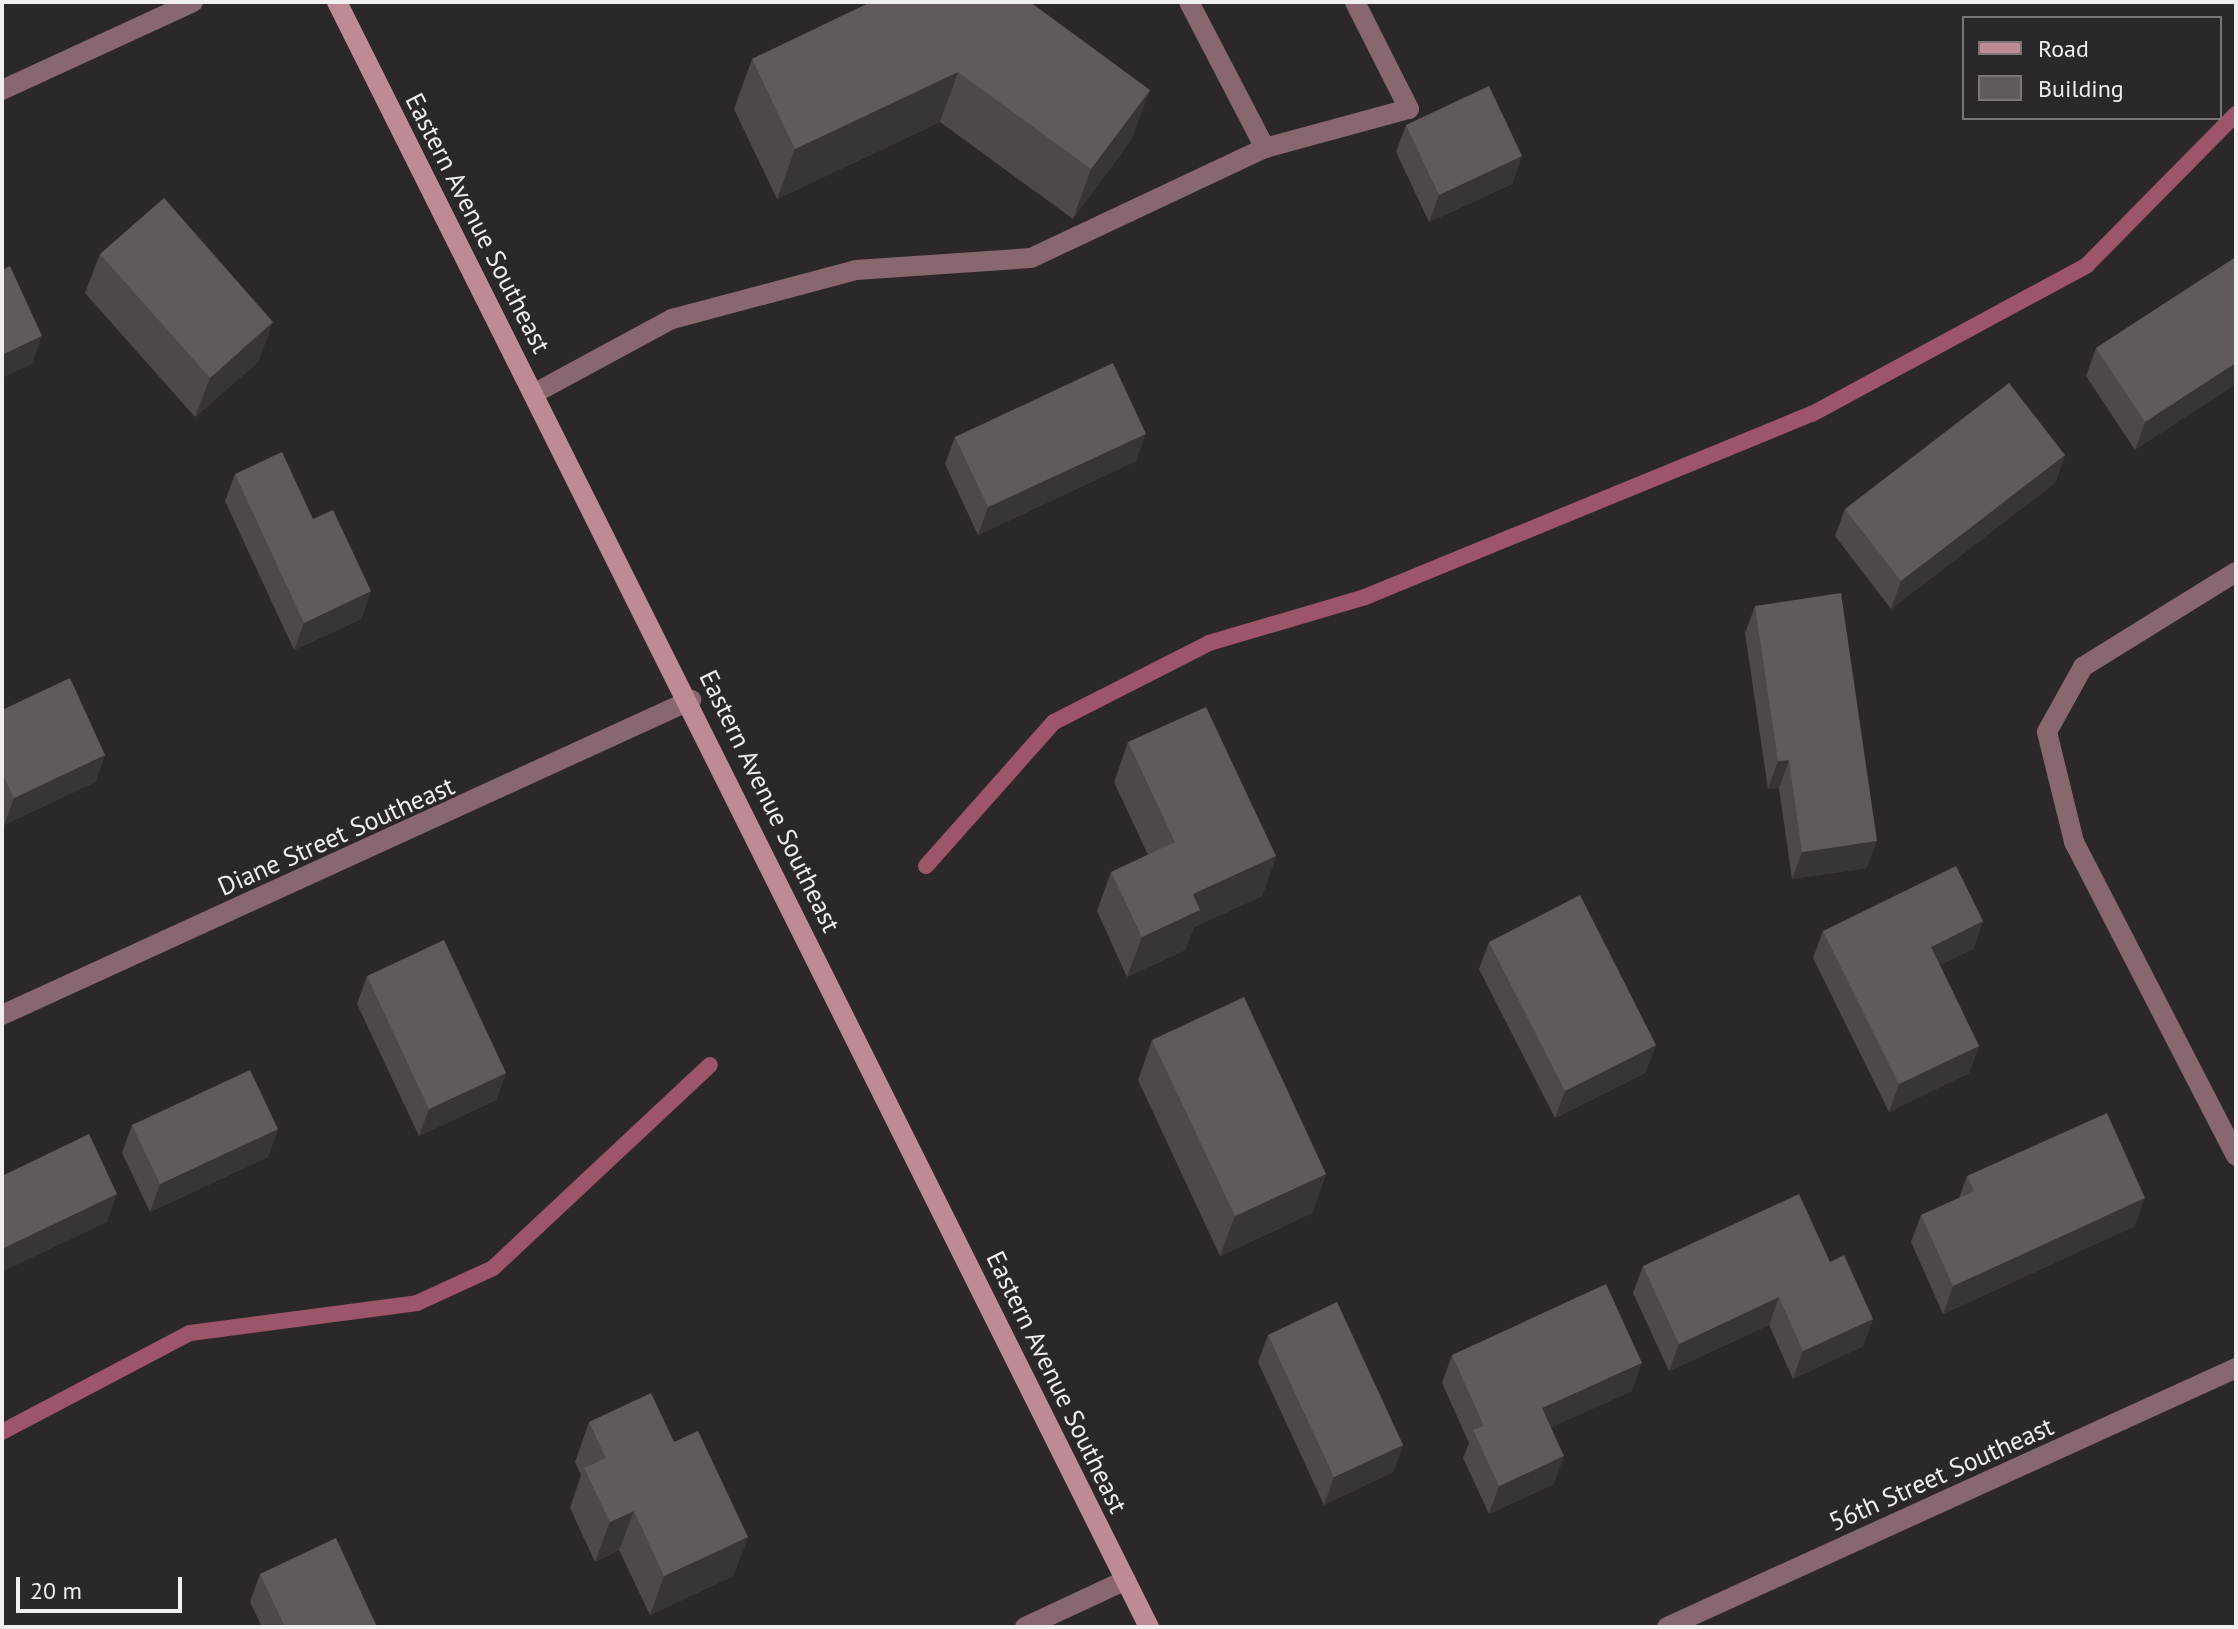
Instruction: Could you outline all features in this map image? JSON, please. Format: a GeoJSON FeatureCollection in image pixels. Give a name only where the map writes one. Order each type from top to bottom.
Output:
{"type":"FeatureCollection","features":[{"type":"Feature","properties":{"kind":"street"},"geometry":{"type":"LineString","coordinates":[[2,90],[193,2]]}},
{"type":"Feature","properties":{"kind":"street","name":"Eastern Avenue Southeast"},"geometry":{"type":"LineString","coordinates":[[337,2],[691,700],[1149,1627]]}},
{"type":"Feature","properties":{"kind":"street"},"geometry":{"type":"LineString","coordinates":[[1189,2],[1265,148]]}},
{"type":"Feature","properties":{"kind":"street"},"geometry":{"type":"LineString","coordinates":[[535,393],[672,319],[856,270],[1031,258],[1265,148],[1409,109],[1355,2]]}},
{"type":"Feature","properties":{"kind":"street"},"geometry":{"type":"LineString","coordinates":[[2236,572],[2083,667],[2047,732],[2074,842],[2236,1156]]}},
{"type":"Feature","properties":{"kind":"street","name":"Diane Street Southeast"},"geometry":{"type":"LineString","coordinates":[[2,1015],[691,700]]}},
{"type":"Feature","properties":{"kind":"street","name":"56th Street Southeast"},"geometry":{"type":"LineString","coordinates":[[1667,1627],[2236,1368]]}},
{"type":"Feature","properties":{"kind":"street"},"geometry":{"type":"LineString","coordinates":[[1025,1627],[1126,1580]]}},
{"type":"Feature","properties":{"kind":"building"},"geometry":{"type":"Polygon","coordinates":[[[871,2],[1030,2],[1150,90],[1091,169],[958,72],[795,149],[752,59],[871,2]]]}},
{"type":"Feature","properties":{"kind":"building"},"geometry":{"type":"Polygon","coordinates":[[[1489,86],[1522,156],[1439,195],[1406,125],[1489,86]]]}},
{"type":"Feature","properties":{"kind":"building"},"geometry":{"type":"Polygon","coordinates":[[[164,198],[273,322],[210,378],[100,254],[164,198]]]}},
{"type":"Feature","properties":{"kind":"building"},"geometry":{"type":"Polygon","coordinates":[[[2236,257],[2236,363],[2145,422],[2096,348],[2236,257]]]}},
{"type":"Feature","properties":{"kind":"building"},"geometry":{"type":"Polygon","coordinates":[[[10,266],[42,336],[2,355],[2,270],[10,266]]]}},
{"type":"Feature","properties":{"kind":"building"},"geometry":{"type":"Polygon","coordinates":[[[1113,363],[1146,434],[988,507],[955,437],[1113,363]]]}},
{"type":"Feature","properties":{"kind":"building"},"geometry":{"type":"Polygon","coordinates":[[[2009,383],[2065,455],[1901,581],[1845,509],[2009,383]]]}},
{"type":"Feature","properties":{"kind":"building"},"geometry":{"type":"Polygon","coordinates":[[[282,452],[313,519],[333,510],[371,591],[304,623],[235,474],[282,452]]]}},
{"type":"Feature","properties":{"kind":"building"},"geometry":{"type":"Polygon","coordinates":[[[1841,593],[1877,841],[1802,852],[1789,760],[1778,761],[1755,606],[1841,593]]]}},
{"type":"Feature","properties":{"kind":"building"},"geometry":{"type":"Polygon","coordinates":[[[70,678],[105,755],[14,798],[2,776],[2,710],[70,678]]]}},
{"type":"Feature","properties":{"kind":"building"},"geometry":{"type":"Polygon","coordinates":[[[1206,707],[1276,856],[1193,894],[1200,910],[1142,937],[1111,872],[1175,842],[1128,742],[1206,707]]]}},
{"type":"Feature","properties":{"kind":"building"},"geometry":{"type":"Polygon","coordinates":[[[1956,866],[1983,921],[1931,947],[1979,1046],[1899,1084],[1823,931],[1956,866]]]}},
{"type":"Feature","properties":{"kind":"building"},"geometry":{"type":"Polygon","coordinates":[[[1580,895],[1656,1045],[1565,1091],[1489,942],[1580,895]]]}},
{"type":"Feature","properties":{"kind":"building"},"geometry":{"type":"Polygon","coordinates":[[[444,940],[506,1073],[429,1109],[367,976],[444,940]]]}},
{"type":"Feature","properties":{"kind":"building"},"geometry":{"type":"Polygon","coordinates":[[[1244,997],[1326,1174],[1235,1216],[1152,1040],[1244,997]]]}},
{"type":"Feature","properties":{"kind":"building"},"geometry":{"type":"Polygon","coordinates":[[[250,1070],[278,1129],[160,1184],[132,1125],[250,1070]]]}},
{"type":"Feature","properties":{"kind":"building"},"geometry":{"type":"Polygon","coordinates":[[[2107,1113],[2145,1198],[1953,1286],[1921,1215],[1974,1191],[1967,1176],[2107,1113]]]}},
{"type":"Feature","properties":{"kind":"building"},"geometry":{"type":"Polygon","coordinates":[[[89,1134],[117,1194],[2,1249],[2,1176],[89,1134]]]}},
{"type":"Feature","properties":{"kind":"building"},"geometry":{"type":"Polygon","coordinates":[[[1799,1194],[1830,1262],[1844,1255],[1873,1319],[1803,1351],[1779,1297],[1679,1344],[1643,1266],[1799,1194]]]}},
{"type":"Feature","properties":{"kind":"building"},"geometry":{"type":"Polygon","coordinates":[[[1606,1284],[1642,1363],[1542,1408],[1564,1456],[1499,1486],[1473,1430],[1484,1426],[1452,1355],[1606,1284]]]}},
{"type":"Feature","properties":{"kind":"building"},"geometry":{"type":"Polygon","coordinates":[[[1337,1302],[1403,1445],[1334,1477],[1268,1335],[1337,1302]]]}},
{"type":"Feature","properties":{"kind":"building"},"geometry":{"type":"Polygon","coordinates":[[[651,1393],[674,1442],[698,1431],[748,1537],[664,1576],[634,1511],[610,1522],[584,1468],[606,1458],[589,1422],[651,1393]]]}},
{"type":"Feature","properties":{"kind":"building"},"geometry":{"type":"Polygon","coordinates":[[[336,1538],[377,1627],[285,1627],[260,1574],[336,1538]]]}},
{"type":"Feature","properties":{"kind":"waterway"},"geometry":{"type":"LineString","coordinates":[[926,866],[1054,722],[1209,643],[1365,597],[1812,414],[2087,265],[2236,114]]}},
{"type":"Feature","properties":{"kind":"waterway"},"geometry":{"type":"LineString","coordinates":[[2,1432],[190,1333],[417,1303],[493,1268],[710,1065]]}}]}
